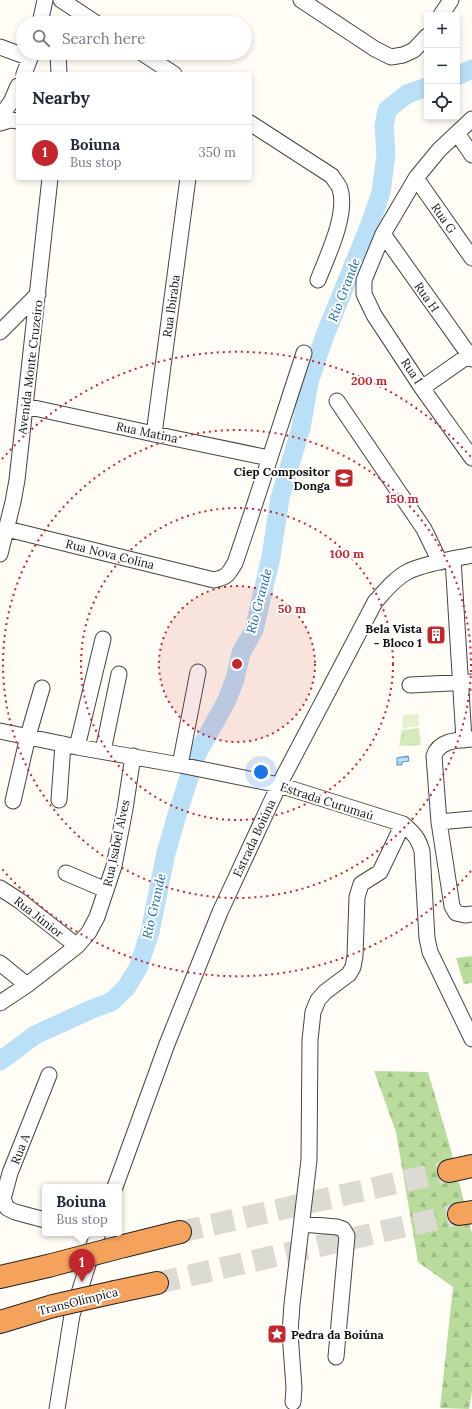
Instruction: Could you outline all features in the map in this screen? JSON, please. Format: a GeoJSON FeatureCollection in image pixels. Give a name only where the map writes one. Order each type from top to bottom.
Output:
{"type":"FeatureCollection","features":[{"type":"Feature","properties":{"kind":"highway"},"geometry":{"type":"LineString","coordinates":[[449,1171],[472,1166]]}},
{"type":"Feature","properties":{"kind":"highway"},"geometry":{"type":"LineString","coordinates":[[0,1277],[180,1232]]}},
{"type":"Feature","properties":{"kind":"highway","name":"TransOlímpica"},"geometry":{"type":"LineString","coordinates":[[3,1322],[53,1306],[157,1283]]}},
{"type":"Feature","properties":{"kind":"street"},"geometry":{"type":"LineString","coordinates":[[61,0],[85,16]]}},
{"type":"Feature","properties":{"kind":"street"},"geometry":{"type":"LineString","coordinates":[[301,0],[375,49],[391,57],[404,56],[414,50],[424,39]]}},
{"type":"Feature","properties":{"kind":"street"},"geometry":{"type":"LineString","coordinates":[[443,12],[451,0]]}},
{"type":"Feature","properties":{"kind":"street"},"geometry":{"type":"LineString","coordinates":[[42,16],[45,2]]}},
{"type":"Feature","properties":{"kind":"street"},"geometry":{"type":"LineString","coordinates":[[45,2],[50,16]]}},
{"type":"Feature","properties":{"kind":"street"},"geometry":{"type":"LineString","coordinates":[[0,47],[16,52]]}},
{"type":"Feature","properties":{"kind":"street"},"geometry":{"type":"LineString","coordinates":[[25,72],[29,60]]}},
{"type":"Feature","properties":{"kind":"street"},"geometry":{"type":"LineString","coordinates":[[153,60],[171,72]]}},
{"type":"Feature","properties":{"kind":"street"},"geometry":{"type":"LineString","coordinates":[[6,119],[16,92]]}},
{"type":"Feature","properties":{"kind":"street"},"geometry":{"type":"LineString","coordinates":[[383,234],[416,178],[439,150],[472,119]]}},
{"type":"Feature","properties":{"kind":"street"},"geometry":{"type":"LineString","coordinates":[[252,124],[332,176],[340,188],[342,200],[340,218],[336,234],[318,280]]}},
{"type":"Feature","properties":{"kind":"street"},"geometry":{"type":"LineString","coordinates":[[457,133],[472,155]]}},
{"type":"Feature","properties":{"kind":"street","name":"Rua G"},"geometry":{"type":"LineString","coordinates":[[416,178],[472,258]]}},
{"type":"Feature","properties":{"kind":"street","name":"Avenida Monte Cruzeiro"},"geometry":{"type":"LineString","coordinates":[[0,554],[7,529],[17,480],[50,180]]}},
{"type":"Feature","properties":{"kind":"street","name":"Rua Ibiraba"},"geometry":{"type":"LineString","coordinates":[[154,434],[188,180]]}},
{"type":"Feature","properties":{"kind":"street","name":"Rua I"},"geometry":{"type":"LineString","coordinates":[[383,234],[364,280],[364,294],[374,315],[422,388],[472,458]]}},
{"type":"Feature","properties":{"kind":"street","name":"Rua H"},"geometry":{"type":"LineString","coordinates":[[383,234],[471,356]]}},
{"type":"Feature","properties":{"kind":"street"},"geometry":{"type":"LineString","coordinates":[[0,332],[38,294]]}},
{"type":"Feature","properties":{"kind":"street"},"geometry":{"type":"LineString","coordinates":[[269,458],[304,353]]}},
{"type":"Feature","properties":{"kind":"street"},"geometry":{"type":"LineString","coordinates":[[422,388],[471,356]]}},
{"type":"Feature","properties":{"kind":"street"},"geometry":{"type":"LineString","coordinates":[[337,401],[446,560],[466,682],[468,739],[450,741],[435,750],[434,756],[439,822],[452,906],[456,913],[465,915],[472,914]]}},
{"type":"Feature","properties":{"kind":"street","name":"Rua Matina"},"geometry":{"type":"LineString","coordinates":[[25,406],[269,458]]}},
{"type":"Feature","properties":{"kind":"street","name":"Rua Nova Colina"},"geometry":{"type":"LineString","coordinates":[[7,529],[214,580],[225,577],[231,571],[235,563],[269,458]]}},
{"type":"Feature","properties":{"kind":"street","name":"Estrada Boiúna"},"geometry":{"type":"LineString","coordinates":[[116,1184],[167,1044],[220,912],[279,785],[375,602],[392,583],[410,571],[446,560],[472,555]]}},
{"type":"Feature","properties":{"kind":"street"},"geometry":{"type":"LineString","coordinates":[[59,800],[70,745],[103,639]]}},
{"type":"Feature","properties":{"kind":"street"},"geometry":{"type":"LineString","coordinates":[[183,766],[198,672]]}},
{"type":"Feature","properties":{"kind":"street"},"geometry":{"type":"LineString","coordinates":[[103,751],[119,674]]}},
{"type":"Feature","properties":{"kind":"street"},"geometry":{"type":"LineString","coordinates":[[410,685],[466,682]]}},
{"type":"Feature","properties":{"kind":"street"},"geometry":{"type":"LineString","coordinates":[[13,801],[28,736],[42,688]]}},
{"type":"Feature","properties":{"kind":"street","name":"Estrada Curumaú"},"geometry":{"type":"LineString","coordinates":[[0,730],[279,785],[403,824],[415,834],[422,851],[427,938],[430,952],[472,1039]]}},
{"type":"Feature","properties":{"kind":"street","name":"Rua Isabel Alves"},"geometry":{"type":"LineString","coordinates":[[0,1003],[27,985],[77,946],[89,932],[97,917],[114,866],[133,756]]}},
{"type":"Feature","properties":{"kind":"street"},"geometry":{"type":"LineString","coordinates":[[439,822],[472,819]]}},
{"type":"Feature","properties":{"kind":"street"},"geometry":{"type":"LineString","coordinates":[[293,1402],[294,1388],[290,1333],[309,1160],[310,1040],[313,1012],[318,1000],[325,992],[349,974],[353,967],[355,956],[358,891],[361,884],[380,872],[403,824]]}},
{"type":"Feature","properties":{"kind":"street"},"geometry":{"type":"LineString","coordinates":[[66,873],[106,890]]}},
{"type":"Feature","properties":{"kind":"street","name":"Rua Júnior"},"geometry":{"type":"LineString","coordinates":[[0,888],[20,900],[77,946]]}},
{"type":"Feature","properties":{"kind":"street"},"geometry":{"type":"LineString","coordinates":[[0,963],[27,985]]}},
{"type":"Feature","properties":{"kind":"street","name":"Rua A"},"geometry":{"type":"LineString","coordinates":[[42,1219],[15,1212],[7,1208],[3,1199],[5,1172],[49,1075]]}},
{"type":"Feature","properties":{"kind":"street"},"geometry":{"type":"LineString","coordinates":[[302,1224],[337,1227],[343,1229],[346,1236],[336,1357]]}},
{"type":"Feature","properties":{"kind":"street"},"geometry":{"type":"LineString","coordinates":[[57,1409],[72,1316],[95,1236]]}},
{"type":"Feature","properties":{"kind":"green space"},"geometry":{"type":"Polygon","coordinates":[[[419,714],[419,726],[402,728],[403,715],[419,714]]]}},
{"type":"Feature","properties":{"kind":"green space"},"geometry":{"type":"Polygon","coordinates":[[[419,728],[421,745],[399,746],[402,730],[419,728]]]}},
{"type":"Feature","properties":{"kind":"green space"},"geometry":{"type":"Polygon","coordinates":[[[472,956],[472,983],[464,984],[456,958],[472,956]]]}},
{"type":"Feature","properties":{"kind":"green space"},"geometry":{"type":"Polygon","coordinates":[[[374,1071],[428,1072],[451,1150],[472,1234],[472,1391],[469,1409],[440,1408],[453,1287],[418,1262],[396,1132],[374,1071]]]}},
{"type":"Feature","properties":{"kind":"water"},"geometry":{"type":"Polygon","coordinates":[[[408,756],[409,761],[402,762],[402,765],[397,765],[397,758],[408,756]]]}},
{"type":"Feature","properties":{"kind":"waterway","name":"Rio Grande"},"geometry":{"type":"LineString","coordinates":[[460,75],[472,69]]}},
{"type":"Feature","properties":{"kind":"waterway","name":"Rio Grande"},"geometry":{"type":"LineString","coordinates":[[0,1061],[35,1035],[111,1002],[126,988],[138,968],[150,932],[166,853],[196,756],[226,702],[235,679],[241,653],[254,630],[271,557],[280,498],[301,428],[309,382],[325,335],[371,222],[381,192],[386,154],[384,126],[387,110],[407,94],[424,88]]}},
{"type":"Feature","properties":{"kind":"tunnel"},"geometry":{"type":"LineString","coordinates":[[180,1232],[449,1171]]}},
{"type":"Feature","properties":{"kind":"tunnel"},"geometry":{"type":"LineString","coordinates":[[157,1283],[459,1214]]}},
{"type":"Feature","properties":{"kind":"place","name":"Ciep Compositor Donga"},"geometry":{"type":"Point","coordinates":[344,478]}},
{"type":"Feature","properties":{"kind":"place","name":"Bela Vista - Bloco 1"},"geometry":{"type":"Point","coordinates":[436,635]}},
{"type":"Feature","properties":{"kind":"place","name":"Boiuna"},"geometry":{"type":"Point","coordinates":[82,1282]}},
{"type":"Feature","properties":{"kind":"place","name":"Pedra da Boiúna"},"geometry":{"type":"Point","coordinates":[277,1334]}}]}
